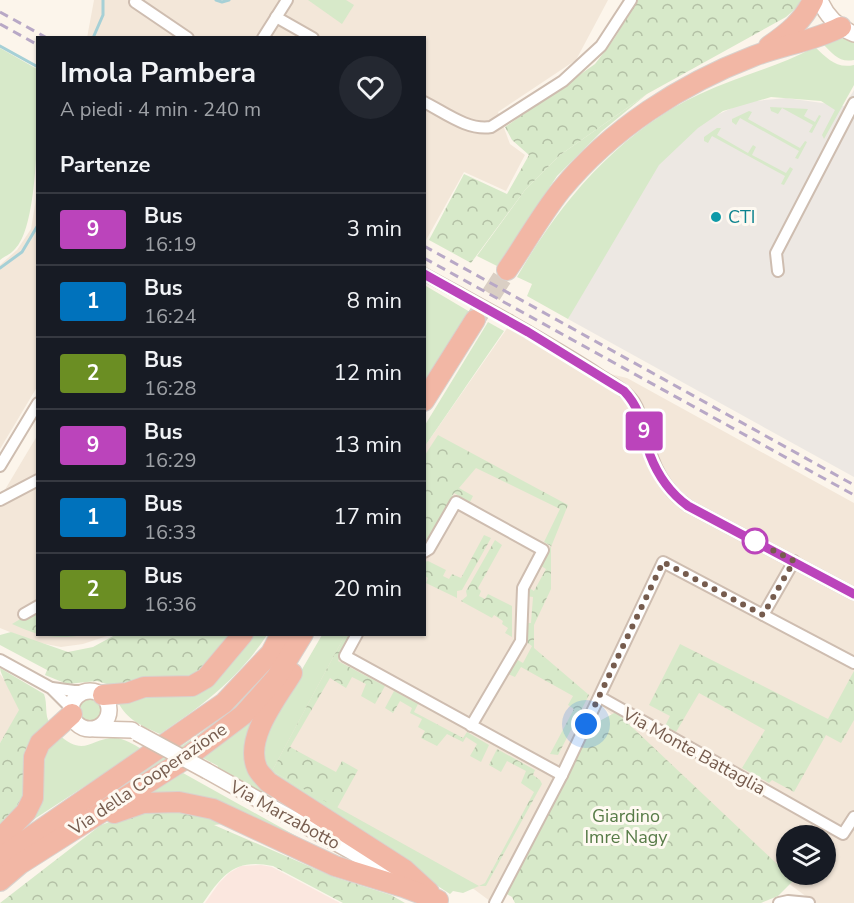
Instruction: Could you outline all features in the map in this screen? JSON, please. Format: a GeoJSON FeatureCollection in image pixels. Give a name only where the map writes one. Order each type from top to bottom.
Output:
{"type":"FeatureCollection","features":[{"type":"Feature","properties":{"kind":"highway"},"geometry":{"type":"LineString","coordinates":[[755,56],[791,30],[807,13],[813,0]]}},
{"type":"Feature","properties":{"kind":"highway"},"geometry":{"type":"LineString","coordinates":[[507,270],[561,191],[598,151],[638,117],[714,74],[755,56],[810,39],[847,31]]}},
{"type":"Feature","properties":{"kind":"highway"},"geometry":{"type":"LineString","coordinates":[[426,399],[475,320]]}},
{"type":"Feature","properties":{"kind":"highway"},"geometry":{"type":"LineString","coordinates":[[100,698],[144,687],[192,686],[206,678],[241,636]]}},
{"type":"Feature","properties":{"kind":"highway","name":"Via della Cooperazione"},"geometry":{"type":"LineString","coordinates":[[0,858],[224,703],[271,653],[280,636]]}},
{"type":"Feature","properties":{"kind":"highway","name":"Via della Cooperazione"},"geometry":{"type":"LineString","coordinates":[[0,881],[20,864],[182,761],[243,715],[276,678],[302,636]]}},
{"type":"Feature","properties":{"kind":"highway"},"geometry":{"type":"LineString","coordinates":[[314,636],[258,729],[253,750],[257,768],[268,782],[405,870],[442,902]]}},
{"type":"Feature","properties":{"kind":"highway"},"geometry":{"type":"LineString","coordinates":[[0,839],[26,812],[33,798],[34,757],[40,742],[71,711]]}},
{"type":"Feature","properties":{"kind":"highway"},"geometry":{"type":"LineString","coordinates":[[76,829],[143,803],[179,801],[223,814],[335,867],[403,887],[442,902]]}},
{"type":"Feature","properties":{"kind":"street"},"geometry":{"type":"LineString","coordinates":[[264,36],[287,0]]}},
{"type":"Feature","properties":{"kind":"street"},"geometry":{"type":"LineString","coordinates":[[820,0],[829,17],[847,31]]}},
{"type":"Feature","properties":{"kind":"street"},"geometry":{"type":"LineString","coordinates":[[135,2],[185,36]]}},
{"type":"Feature","properties":{"kind":"street"},"geometry":{"type":"LineString","coordinates":[[426,103],[471,126],[482,129],[490,128],[563,81],[601,46],[625,2]]}},
{"type":"Feature","properties":{"kind":"street"},"geometry":{"type":"LineString","coordinates":[[276,17],[309,36]]}},
{"type":"Feature","properties":{"kind":"street"},"geometry":{"type":"LineString","coordinates":[[778,271],[776,253],[854,103]]}},
{"type":"Feature","properties":{"kind":"street"},"geometry":{"type":"LineString","coordinates":[[426,275],[582,363],[628,396],[640,414],[650,454],[657,470],[675,497],[854,594]]}},
{"type":"Feature","properties":{"kind":"street"},"geometry":{"type":"LineString","coordinates":[[0,466],[36,406]]}},
{"type":"Feature","properties":{"kind":"street"},"geometry":{"type":"LineString","coordinates":[[0,510],[0,499],[36,481]]}},
{"type":"Feature","properties":{"kind":"street"},"geometry":{"type":"LineString","coordinates":[[426,551],[456,502],[543,550],[523,588],[521,641],[471,726]]}},
{"type":"Feature","properties":{"kind":"street"},"geometry":{"type":"LineString","coordinates":[[763,615],[794,561]]}},
{"type":"Feature","properties":{"kind":"street"},"geometry":{"type":"LineString","coordinates":[[495,903],[562,775],[663,562],[854,663]]}},
{"type":"Feature","properties":{"kind":"street"},"geometry":{"type":"LineString","coordinates":[[24,614],[36,607]]}},
{"type":"Feature","properties":{"kind":"street"},"geometry":{"type":"LineString","coordinates":[[356,636],[345,656],[562,775]]}},
{"type":"Feature","properties":{"kind":"street"},"geometry":{"type":"LineString","coordinates":[[0,660],[51,688],[71,711],[78,724],[89,729],[95,729],[106,722],[100,698]]}},
{"type":"Feature","properties":{"kind":"street"},"geometry":{"type":"LineString","coordinates":[[51,688],[100,698]]}},
{"type":"Feature","properties":{"kind":"street"},"geometry":{"type":"LineString","coordinates":[[71,711],[77,696],[100,698]]}},
{"type":"Feature","properties":{"kind":"street","name":"Via Monte Battaglia"},"geometry":{"type":"LineString","coordinates":[[600,697],[843,834],[854,817]]}},
{"type":"Feature","properties":{"kind":"street","name":"Via Marzabotto"},"geometry":{"type":"LineString","coordinates":[[100,698],[134,731],[442,902]]}},
{"type":"Feature","properties":{"kind":"street","name":"Via Marzabotto"},"geometry":{"type":"LineString","coordinates":[[95,729],[134,731]]}},
{"type":"Feature","properties":{"kind":"street"},"geometry":{"type":"LineString","coordinates":[[779,903],[788,901],[809,903]]}},
{"type":"Feature","properties":{"kind":"shaded area"},"geometry":{"type":"Polygon","coordinates":[[[94,0],[608,0],[576,60],[498,112],[510,144],[525,155],[506,191],[464,172],[426,240],[426,36],[87,36],[94,0]]]}},
{"type":"Feature","properties":{"kind":"shaded area"},"geometry":{"type":"Polygon","coordinates":[[[854,90],[854,477],[568,319],[651,161],[706,120],[745,102],[786,98],[844,106],[854,90]]]}},
{"type":"Feature","properties":{"kind":"shaded area"},"geometry":{"type":"Polygon","coordinates":[[[36,199],[36,389],[0,449],[0,265],[17,250],[31,229],[36,199]]]}},
{"type":"Feature","properties":{"kind":"shaded area"},"geometry":{"type":"Polygon","coordinates":[[[508,327],[585,368],[627,378],[854,503],[854,903],[815,903],[791,885],[836,885],[836,825],[776,825],[776,871],[597,701],[490,901],[471,887],[270,771],[341,636],[426,636],[426,445],[508,327]]]}},
{"type":"Feature","properties":{"kind":"shaded area"},"geometry":{"type":"Polygon","coordinates":[[[36,438],[36,636],[107,636],[83,644],[61,647],[35,642],[0,628],[0,498],[36,438]]]}},
{"type":"Feature","properties":{"kind":"shaded area"},"geometry":{"type":"Polygon","coordinates":[[[0,674],[9,686],[20,710],[0,743],[0,674]]]}},
{"type":"Feature","properties":{"kind":"shaded area"},"geometry":{"type":"Polygon","coordinates":[[[241,866],[272,867],[340,903],[205,903],[229,873],[241,866]]]}},
{"type":"Feature","properties":{"kind":"green space"},"geometry":{"type":"Polygon","coordinates":[[[308,0],[346,0],[354,5],[342,24],[308,0]]]}},
{"type":"Feature","properties":{"kind":"green space"},"geometry":{"type":"Polygon","coordinates":[[[638,0],[801,0],[786,17],[647,94],[560,155],[525,190],[471,263],[429,240],[464,174],[507,194],[529,155],[512,140],[505,127],[595,64],[614,39],[638,0]]]}},
{"type":"Feature","properties":{"kind":"green space"},"geometry":{"type":"Polygon","coordinates":[[[839,38],[854,41],[854,60],[840,59],[823,44],[839,38]]]}},
{"type":"Feature","properties":{"kind":"green space"},"geometry":{"type":"Polygon","coordinates":[[[815,47],[837,64],[854,65],[854,85],[824,139],[822,135],[835,110],[821,101],[771,97],[723,111],[698,128],[659,165],[568,319],[527,296],[532,284],[517,277],[534,249],[573,196],[618,148],[671,109],[700,94],[815,47]]]}},
{"type":"Feature","properties":{"kind":"green space"},"geometry":{"type":"Polygon","coordinates":[[[0,48],[36,68],[36,164],[29,216],[23,236],[15,249],[0,260],[0,48]]]}},
{"type":"Feature","properties":{"kind":"green space"},"geometry":{"type":"Polygon","coordinates":[[[647,94],[602,131],[557,176],[497,266],[477,256],[525,190],[560,155],[647,94]]]}},
{"type":"Feature","properties":{"kind":"green space"},"geometry":{"type":"Polygon","coordinates":[[[770,107],[808,109],[804,116],[815,122],[819,115],[821,116],[812,133],[809,132],[813,125],[782,108],[778,114],[771,111],[770,107]]]}},
{"type":"Feature","properties":{"kind":"green space"},"geometry":{"type":"Polygon","coordinates":[[[749,111],[752,112],[748,119],[800,148],[805,141],[807,142],[798,159],[795,158],[799,151],[740,118],[736,125],[732,122],[732,119],[749,111]]]}},
{"type":"Feature","properties":{"kind":"green space"},"geometry":{"type":"Polygon","coordinates":[[[717,128],[721,128],[717,135],[748,153],[753,145],[756,147],[752,155],[786,173],[790,167],[793,169],[784,185],[781,184],[785,176],[712,136],[708,143],[704,141],[704,137],[717,128]]]}},
{"type":"Feature","properties":{"kind":"green space"},"geometry":{"type":"Polygon","coordinates":[[[426,286],[470,312],[426,379],[426,286]]]}},
{"type":"Feature","properties":{"kind":"green space"},"geometry":{"type":"Polygon","coordinates":[[[488,322],[504,331],[426,445],[426,423],[488,322]]]}},
{"type":"Feature","properties":{"kind":"green space"},"geometry":{"type":"Polygon","coordinates":[[[438,435],[568,505],[551,547],[551,589],[534,625],[534,648],[589,695],[558,755],[550,754],[574,709],[568,705],[573,696],[521,667],[515,677],[508,674],[516,659],[523,663],[532,646],[525,641],[525,623],[531,623],[533,597],[526,596],[529,588],[534,591],[546,569],[541,566],[551,546],[544,542],[560,509],[476,468],[459,488],[473,496],[470,502],[454,493],[426,541],[426,453],[438,435]]]}},
{"type":"Feature","properties":{"kind":"green space"},"geometry":{"type":"Polygon","coordinates":[[[484,535],[491,538],[462,590],[457,591],[457,598],[426,583],[428,578],[426,577],[426,562],[446,570],[443,576],[449,579],[452,574],[461,578],[484,535]]]}},
{"type":"Feature","properties":{"kind":"green space"},"geometry":{"type":"Polygon","coordinates":[[[495,540],[502,545],[478,588],[481,591],[479,596],[485,599],[488,594],[512,606],[512,637],[505,633],[508,628],[502,624],[503,621],[494,615],[492,618],[461,601],[467,596],[466,591],[495,540]]]}},
{"type":"Feature","properties":{"kind":"green space"},"geometry":{"type":"Polygon","coordinates":[[[36,610],[36,633],[12,624],[36,610]]]}},
{"type":"Feature","properties":{"kind":"green space"},"geometry":{"type":"Polygon","coordinates":[[[11,632],[68,652],[93,647],[113,636],[232,636],[200,672],[187,678],[110,685],[97,681],[67,684],[45,675],[47,670],[0,645],[0,635],[11,632]]]}},
{"type":"Feature","properties":{"kind":"green space"},"geometry":{"type":"Polygon","coordinates":[[[250,636],[266,636],[244,665],[219,690],[160,734],[130,718],[118,702],[250,636]]]}},
{"type":"Feature","properties":{"kind":"green space"},"geometry":{"type":"Polygon","coordinates":[[[298,636],[247,701],[201,739],[14,857],[198,735],[243,698],[298,636]]]}},
{"type":"Feature","properties":{"kind":"green space"},"geometry":{"type":"Polygon","coordinates":[[[321,636],[344,636],[272,771],[479,886],[463,893],[453,891],[450,894],[268,775],[263,766],[265,733],[321,636]]]}},
{"type":"Feature","properties":{"kind":"green space"},"geometry":{"type":"Polygon","coordinates":[[[344,636],[350,636],[338,661],[385,686],[375,704],[361,696],[366,684],[352,677],[346,688],[330,678],[290,747],[336,772],[342,761],[358,770],[337,808],[272,771],[344,636]]]}},
{"type":"Feature","properties":{"kind":"green space"},"geometry":{"type":"Polygon","coordinates":[[[680,644],[828,719],[854,671],[854,720],[841,743],[826,735],[794,792],[772,780],[769,783],[742,768],[765,730],[699,693],[676,732],[665,726],[670,716],[649,705],[680,644]]]}},
{"type":"Feature","properties":{"kind":"green space"},"geometry":{"type":"Polygon","coordinates":[[[0,668],[44,694],[50,724],[26,784],[22,806],[0,827],[0,743],[19,710],[0,668]]]}},
{"type":"Feature","properties":{"kind":"green space"},"geometry":{"type":"Polygon","coordinates":[[[394,691],[418,704],[414,712],[463,738],[467,732],[489,745],[481,762],[470,756],[477,744],[466,737],[463,742],[447,734],[437,746],[421,738],[425,731],[418,727],[422,719],[410,713],[412,708],[400,701],[393,713],[385,708],[394,691]]]}},
{"type":"Feature","properties":{"kind":"green space"},"geometry":{"type":"Polygon","coordinates":[[[91,697],[100,700],[103,709],[100,718],[91,721],[82,718],[79,709],[82,700],[91,697]]]}},
{"type":"Feature","properties":{"kind":"green space"},"geometry":{"type":"Polygon","coordinates":[[[264,706],[247,760],[359,848],[217,769],[218,766],[203,758],[245,726],[264,706]]]}},
{"type":"Feature","properties":{"kind":"green space","name":"Giardino Imre Nagy"},"geometry":{"type":"Polygon","coordinates":[[[616,712],[776,863],[776,885],[789,885],[778,896],[761,903],[515,903],[512,897],[505,893],[594,724],[616,712]]]}},
{"type":"Feature","properties":{"kind":"green space"},"geometry":{"type":"Polygon","coordinates":[[[57,733],[74,745],[81,746],[118,738],[142,749],[22,827],[40,760],[57,733]]]}},
{"type":"Feature","properties":{"kind":"green space"},"geometry":{"type":"Polygon","coordinates":[[[497,749],[535,770],[533,775],[542,784],[486,886],[479,886],[485,883],[534,792],[521,783],[526,771],[507,761],[501,772],[489,765],[497,749]]]}},
{"type":"Feature","properties":{"kind":"green space"},"geometry":{"type":"Polygon","coordinates":[[[183,773],[332,856],[146,796],[183,773]]]}},
{"type":"Feature","properties":{"kind":"green space"},"geometry":{"type":"Polygon","coordinates":[[[179,808],[230,823],[214,825],[334,877],[391,895],[405,903],[343,903],[273,866],[249,864],[224,876],[203,903],[0,903],[101,825],[141,811],[179,808]]]}},
{"type":"Feature","properties":{"kind":"waterway"},"geometry":{"type":"LineString","coordinates":[[94,36],[103,15],[103,0]]}},
{"type":"Feature","properties":{"kind":"waterway"},"geometry":{"type":"LineString","coordinates":[[216,0],[222,2],[229,0]]}},
{"type":"Feature","properties":{"kind":"waterway"},"geometry":{"type":"LineString","coordinates":[[0,46],[36,66]]}},
{"type":"Feature","properties":{"kind":"waterway"},"geometry":{"type":"LineString","coordinates":[[0,268],[22,252],[36,228]]}},
{"type":"Feature","properties":{"kind":"tunnel"},"geometry":{"type":"LineString","coordinates":[[475,320],[507,270]]}},
{"type":"Feature","properties":{"kind":"railway"},"geometry":{"type":"LineString","coordinates":[[0,12],[43,36]]}},
{"type":"Feature","properties":{"kind":"railway"},"geometry":{"type":"LineString","coordinates":[[0,24],[36,44]]}},
{"type":"Feature","properties":{"kind":"railway"},"geometry":{"type":"LineString","coordinates":[[426,247],[854,485]]}},
{"type":"Feature","properties":{"kind":"railway"},"geometry":{"type":"LineString","coordinates":[[426,259],[854,495]]}},
{"type":"Feature","properties":{"kind":"bus line","name":"9"},"geometry":{"type":"LineString","coordinates":[[426,275],[582,363],[624,391],[640,414],[650,454],[657,470],[675,497],[854,594]]}},
{"type":"Feature","properties":{"kind":"place","name":"CTI"},"geometry":{"type":"Point","coordinates":[716,217]}},
{"type":"Feature","properties":{"kind":"route"},"geometry":{"type":"LineString","coordinates":[[586,724],[663,562],[763,615],[794,561],[755,541]]}}]}
